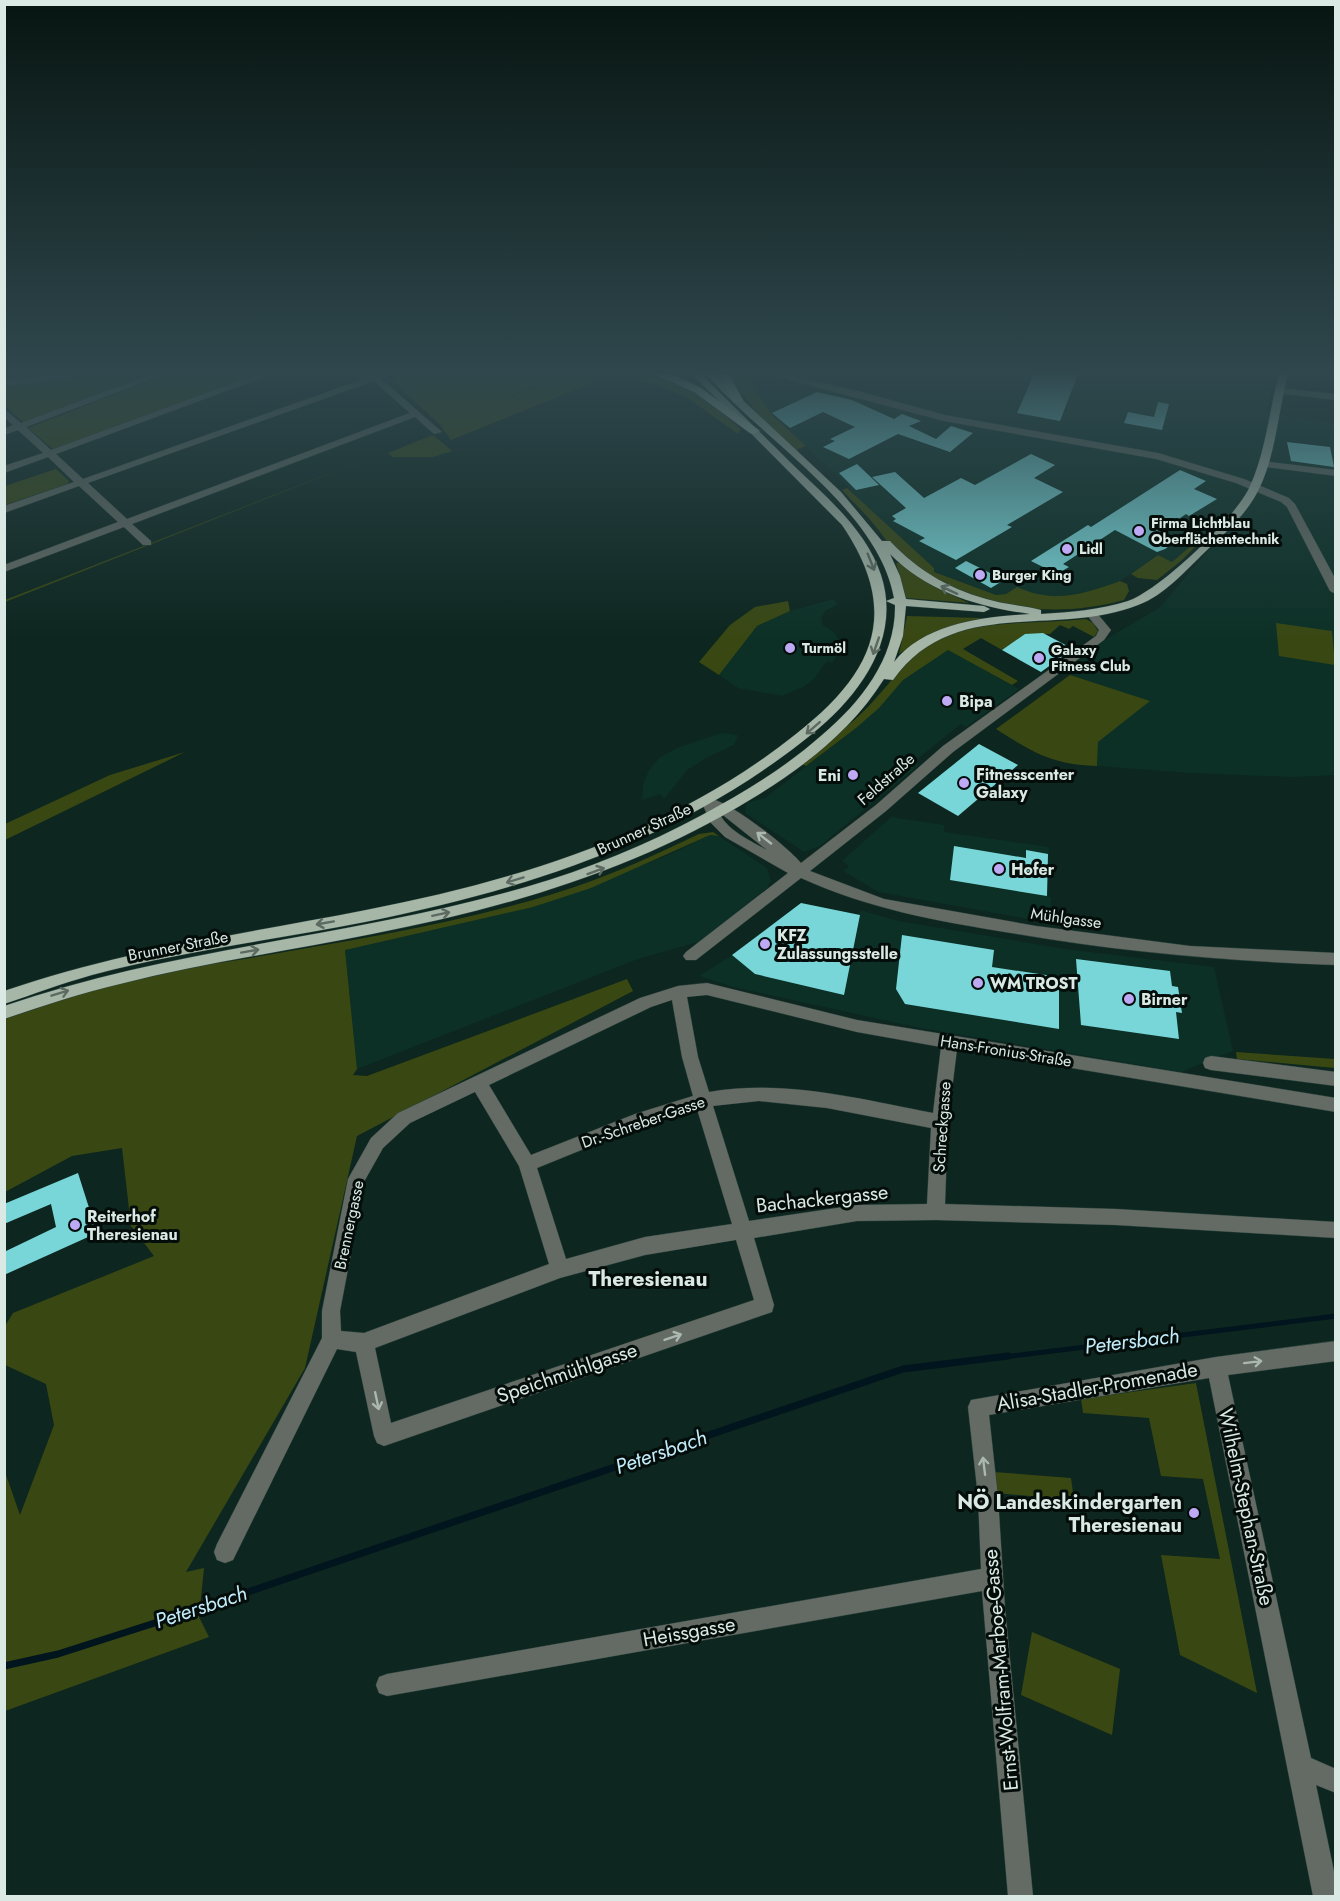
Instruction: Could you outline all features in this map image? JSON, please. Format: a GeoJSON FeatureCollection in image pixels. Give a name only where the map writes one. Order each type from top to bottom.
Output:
{"type":"FeatureCollection","features":[{"type":"Feature","properties":{"kind":"main road","name":"Brunner Straße"},"geometry":{"type":"LineString","coordinates":[[4,998],[63,977],[129,960],[366,916],[510,882],[608,848],[708,801],[805,735],[846,697],[862,675],[877,643],[882,624],[882,601],[873,567],[858,538],[829,504],[787,463]]}},
{"type":"Feature","properties":{"kind":"main road","name":"Brunner Straße"},"geometry":{"type":"LineString","coordinates":[[4,1013],[48,997],[117,977],[382,926],[550,887],[655,846],[719,813],[784,771],[817,747],[854,712],[878,682],[896,645],[900,607],[894,574],[884,550],[833,491],[803,463]]}},
{"type":"Feature","properties":{"kind":"main road"},"geometry":{"type":"LineString","coordinates":[[882,601],[900,607],[1049,615],[1092,614],[1134,603],[1151,593],[1212,540],[1239,513],[1255,488],[1262,464]]}},
{"type":"Feature","properties":{"kind":"main road"},"geometry":{"type":"LineString","coordinates":[[833,491],[852,504],[903,561],[931,580],[975,600],[1049,615]]}},
{"type":"Feature","properties":{"kind":"main road"},"geometry":{"type":"LineString","coordinates":[[878,682],[888,678],[915,647],[952,629],[990,621],[1049,615]]}},
{"type":"Feature","properties":{"kind":"street"},"geometry":{"type":"LineString","coordinates":[[4,470],[25,463]]}},
{"type":"Feature","properties":{"kind":"street"},"geometry":{"type":"LineString","coordinates":[[60,463],[147,543]]}},
{"type":"Feature","properties":{"kind":"street"},"geometry":{"type":"LineString","coordinates":[[4,510],[138,463]]}},
{"type":"Feature","properties":{"kind":"street"},"geometry":{"type":"LineString","coordinates":[[4,569],[285,463]]}},
{"type":"Feature","properties":{"kind":"street"},"geometry":{"type":"LineString","coordinates":[[1180,463],[1240,481],[1285,500],[1291,506],[1335,591]]}},
{"type":"Feature","properties":{"kind":"street"},"geometry":{"type":"LineString","coordinates":[[1262,464],[1335,473]]}},
{"type":"Feature","properties":{"kind":"street","name":"Feldstraße"},"geometry":{"type":"LineString","coordinates":[[690,956],[880,808],[948,749],[1100,638],[1105,630],[1092,614]]}},
{"type":"Feature","properties":{"kind":"street"},"geometry":{"type":"LineString","coordinates":[[708,801],[719,813]]}},
{"type":"Feature","properties":{"kind":"street","name":"Mühlgasse"},"geometry":{"type":"LineString","coordinates":[[719,813],[782,853],[801,871],[865,899],[1027,931],[1191,952],[1335,959]]}},
{"type":"Feature","properties":{"kind":"street","name":"Hans-Fronius-Straße"},"geometry":{"type":"LineString","coordinates":[[678,992],[707,989],[857,1026],[1335,1105]]}},
{"type":"Feature","properties":{"kind":"street"},"geometry":{"type":"LineString","coordinates":[[678,992],[690,1057],[743,1230]]}},
{"type":"Feature","properties":{"kind":"street","name":"Brennergasse"},"geometry":{"type":"LineString","coordinates":[[225,1552],[332,1339],[331,1311],[357,1179],[376,1143],[404,1118],[478,1081],[646,1002],[678,992]]}},
{"type":"Feature","properties":{"kind":"street","name":"Schreckgasse"},"geometry":{"type":"LineString","coordinates":[[936,1212],[940,1122],[950,1042]]}},
{"type":"Feature","properties":{"kind":"street"},"geometry":{"type":"LineString","coordinates":[[1211,1063],[1335,1079]]}},
{"type":"Feature","properties":{"kind":"street"},"geometry":{"type":"LineString","coordinates":[[478,1081],[527,1164],[560,1269]]}},
{"type":"Feature","properties":{"kind":"street","name":"Dr.-Schreber-Gasse"},"geometry":{"type":"LineString","coordinates":[[527,1164],[651,1116],[704,1100],[758,1094],[808,1098],[940,1122]]}},
{"type":"Feature","properties":{"kind":"street","name":"Bachackergasse"},"geometry":{"type":"LineString","coordinates":[[332,1339],[364,1344],[560,1269],[645,1246],[857,1213],[936,1212],[1116,1217],[1335,1230]]}},
{"type":"Feature","properties":{"kind":"street","name":"Speichmühlgasse"},"geometry":{"type":"LineString","coordinates":[[364,1344],[384,1436],[765,1305],[743,1230]]}},
{"type":"Feature","properties":{"kind":"street"},"geometry":{"type":"LineString","coordinates":[[1216,1367],[1335,1351]]}},
{"type":"Feature","properties":{"kind":"street","name":"Alisa-Stadler-Promenade"},"geometry":{"type":"LineString","coordinates":[[978,1407],[1216,1367]]}},
{"type":"Feature","properties":{"kind":"street","name":"Wilhelm-Stephan-Straße"},"geometry":{"type":"LineString","coordinates":[[1216,1367],[1301,1766],[1326,1896]]}},
{"type":"Feature","properties":{"kind":"street","name":"Ernst-Wolfram-Marboe-Gasse"},"geometry":{"type":"LineString","coordinates":[[978,1407],[988,1497],[994,1608],[1021,1896]]}},
{"type":"Feature","properties":{"kind":"street","name":"Heissgasse"},"geometry":{"type":"LineString","coordinates":[[387,1685],[992,1578]]}},
{"type":"Feature","properties":{"kind":"street"},"geometry":{"type":"LineString","coordinates":[[1301,1766],[1335,1781]]}},
{"type":"Feature","properties":{"kind":"shaded area"},"geometry":{"type":"Polygon","coordinates":[[[824,463],[1335,463],[1335,775],[1294,777],[1189,773],[1097,766],[1098,742],[1149,701],[1070,675],[1068,668],[1111,636],[1159,608],[1213,545],[1199,539],[1172,562],[1158,555],[1120,581],[1089,592],[1062,596],[1036,596],[1017,588],[1006,594],[996,595],[934,572],[934,568],[873,515],[824,463]]]}},
{"type":"Feature","properties":{"kind":"shaded area","name":"Turmöl"},"geometry":{"type":"Polygon","coordinates":[[[833,599],[838,604],[825,611],[821,619],[823,625],[835,633],[839,640],[837,647],[842,648],[832,663],[827,661],[814,679],[805,686],[782,696],[738,688],[719,675],[757,626],[790,611],[833,599]]]}},
{"type":"Feature","properties":{"kind":"shaded area"},"geometry":{"type":"Polygon","coordinates":[[[948,650],[1019,689],[966,727],[961,724],[915,761],[919,765],[820,846],[804,852],[745,813],[746,803],[765,798],[856,728],[903,680],[948,650]]]}},
{"type":"Feature","properties":{"kind":"shaded area"},"geometry":{"type":"Polygon","coordinates":[[[722,733],[738,735],[734,745],[687,770],[664,799],[660,794],[642,800],[643,785],[649,770],[660,757],[677,748],[722,733]]]}},
{"type":"Feature","properties":{"kind":"shaded area"},"geometry":{"type":"Polygon","coordinates":[[[891,817],[944,825],[944,832],[1049,847],[1047,896],[1051,897],[1050,923],[878,892],[843,871],[849,866],[842,861],[891,817]]]}},
{"type":"Feature","properties":{"kind":"shaded area"},"geometry":{"type":"Polygon","coordinates":[[[710,835],[719,836],[767,868],[771,881],[767,888],[702,941],[638,959],[357,1069],[345,949],[533,907],[666,856],[710,835]]]}},
{"type":"Feature","properties":{"kind":"shaded area"},"geometry":{"type":"Polygon","coordinates":[[[801,903],[859,915],[860,910],[899,921],[1065,949],[1214,967],[1233,1051],[1181,1072],[915,1027],[733,987],[699,976],[732,955],[801,903]]]}},
{"type":"Feature","properties":{"kind":"green space"},"geometry":{"type":"Polygon","coordinates":[[[357,463],[357,463],[5,602],[5,600],[357,463]]]}},
{"type":"Feature","properties":{"kind":"green space"},"geometry":{"type":"Polygon","coordinates":[[[56,469],[69,481],[67,484],[5,505],[5,486],[56,469]]]}},
{"type":"Feature","properties":{"kind":"green space"},"geometry":{"type":"Polygon","coordinates":[[[847,488],[934,568],[934,572],[996,595],[1006,594],[1017,587],[1044,595],[1069,595],[1120,581],[1127,584],[1129,591],[1124,600],[1092,607],[1061,609],[1030,608],[1000,603],[970,594],[942,582],[915,565],[890,545],[868,517],[842,490],[847,488]]]}},
{"type":"Feature","properties":{"kind":"green space"},"geometry":{"type":"Polygon","coordinates":[[[1199,539],[1201,541],[1181,561],[1157,580],[1138,578],[1131,574],[1158,555],[1172,562],[1199,539]]]}},
{"type":"Feature","properties":{"kind":"green space"},"geometry":{"type":"Polygon","coordinates":[[[896,563],[900,563],[935,587],[969,603],[906,598],[896,563]]]}},
{"type":"Feature","properties":{"kind":"green space"},"geometry":{"type":"Polygon","coordinates":[[[788,601],[790,611],[757,626],[719,675],[699,662],[730,625],[755,607],[788,601]]]}},
{"type":"Feature","properties":{"kind":"green space"},"geometry":{"type":"Polygon","coordinates":[[[907,616],[982,618],[982,621],[939,633],[899,654],[907,616]]]}},
{"type":"Feature","properties":{"kind":"green space"},"geometry":{"type":"Polygon","coordinates":[[[1086,619],[1093,623],[1098,631],[1094,637],[1073,626],[1069,629],[1060,625],[1050,634],[1025,634],[1002,650],[981,638],[963,649],[1018,681],[1012,685],[948,650],[903,680],[879,708],[856,728],[806,766],[802,764],[868,707],[911,659],[936,641],[950,634],[982,626],[1086,619]]]}},
{"type":"Feature","properties":{"kind":"green space"},"geometry":{"type":"Polygon","coordinates":[[[1276,623],[1332,631],[1335,665],[1279,656],[1276,623]]]}},
{"type":"Feature","properties":{"kind":"green space"},"geometry":{"type":"Polygon","coordinates":[[[1070,675],[1150,701],[1098,742],[1097,766],[1067,763],[1043,756],[996,729],[1070,675]]]}},
{"type":"Feature","properties":{"kind":"green space"},"geometry":{"type":"Polygon","coordinates":[[[185,752],[5,840],[5,824],[110,775],[185,752]]]}},
{"type":"Feature","properties":{"kind":"green space"},"geometry":{"type":"Polygon","coordinates":[[[713,832],[719,836],[710,835],[591,888],[533,907],[345,950],[357,1069],[353,1075],[367,1076],[627,979],[633,991],[357,1136],[305,1368],[186,1572],[204,1568],[199,1617],[209,1637],[5,1711],[4,1469],[20,1515],[54,1425],[46,1384],[5,1365],[5,1326],[13,1313],[154,1256],[131,1226],[122,1148],[72,1156],[5,1192],[5,1019],[73,996],[156,974],[327,945],[481,914],[519,904],[593,881],[699,834],[713,832]]]}},
{"type":"Feature","properties":{"kind":"green space"},"geometry":{"type":"Polygon","coordinates":[[[1236,1052],[1335,1059],[1335,1068],[1237,1059],[1236,1052]]]}},
{"type":"Feature","properties":{"kind":"green space"},"geometry":{"type":"Polygon","coordinates":[[[1196,1383],[1257,1693],[1180,1655],[1161,1555],[1220,1559],[1203,1479],[1161,1476],[1149,1418],[1083,1413],[1081,1399],[1196,1383]]]}},
{"type":"Feature","properties":{"kind":"green space"},"geometry":{"type":"Polygon","coordinates":[[[994,1472],[1071,1478],[1074,1500],[996,1493],[994,1472]]]}},
{"type":"Feature","properties":{"kind":"green space"},"geometry":{"type":"Polygon","coordinates":[[[1032,1632],[1120,1669],[1112,1735],[1021,1695],[1032,1632]]]}},
{"type":"Feature","properties":{"kind":"building"},"geometry":{"type":"Polygon","coordinates":[[[1015,463],[1050,463],[1055,465],[1034,478],[1063,492],[1007,525],[1012,527],[956,560],[919,541],[925,538],[893,521],[896,519],[892,516],[906,508],[872,477],[895,472],[924,498],[961,478],[975,485],[1015,463]]]}},
{"type":"Feature","properties":{"kind":"building"},"geometry":{"type":"Polygon","coordinates":[[[1303,463],[1333,463],[1334,467],[1303,463]]]}},
{"type":"Feature","properties":{"kind":"building"},"geometry":{"type":"Polygon","coordinates":[[[857,464],[879,485],[856,490],[839,473],[857,464]]]}},
{"type":"Feature","properties":{"kind":"building"},"geometry":{"type":"Polygon","coordinates":[[[1180,470],[1206,481],[1194,489],[1217,499],[1189,516],[1186,514],[1157,534],[1175,542],[1165,549],[1157,552],[1115,530],[1063,564],[1069,567],[1057,574],[1031,561],[1088,525],[1091,527],[1180,470]]]}},
{"type":"Feature","properties":{"kind":"building","name":"Burger King"},"geometry":{"type":"Polygon","coordinates":[[[966,561],[1004,580],[991,588],[955,568],[966,561]]]}},
{"type":"Feature","properties":{"kind":"building","name":"Galaxy Fitness Club"},"geometry":{"type":"Polygon","coordinates":[[[1043,633],[1073,649],[1041,672],[1002,650],[1025,634],[1043,633]]]}},
{"type":"Feature","properties":{"kind":"building","name":"Fitnesscenter Galaxy"},"geometry":{"type":"Polygon","coordinates":[[[979,744],[1018,765],[958,816],[918,793],[979,744]]]}},
{"type":"Feature","properties":{"kind":"building","name":"Hofer"},"geometry":{"type":"Polygon","coordinates":[[[954,846],[1026,858],[1026,850],[1048,854],[1047,896],[950,880],[954,846]]]}},
{"type":"Feature","properties":{"kind":"building"},"geometry":{"type":"Polygon","coordinates":[[[801,903],[860,915],[844,995],[755,974],[732,955],[801,903]]]}},
{"type":"Feature","properties":{"kind":"building","name":"WM TROST"},"geometry":{"type":"Polygon","coordinates":[[[902,935],[994,950],[992,967],[1059,977],[1059,1029],[905,1004],[896,989],[902,935]]]}},
{"type":"Feature","properties":{"kind":"building","name":"Birner"},"geometry":{"type":"Polygon","coordinates":[[[1076,959],[1170,971],[1172,986],[1178,987],[1182,1013],[1176,1012],[1179,1039],[1081,1025],[1076,959]]]}},
{"type":"Feature","properties":{"kind":"building","name":"Reiterhof Theresienau"},"geometry":{"type":"Polygon","coordinates":[[[78,1173],[97,1233],[4,1275],[4,1252],[56,1227],[51,1204],[4,1224],[4,1204],[78,1173]]]}},
{"type":"Feature","properties":{"kind":"waterway","name":"Petersbach"},"geometry":{"type":"LineString","coordinates":[[996,1358],[1336,1316]]}},
{"type":"Feature","properties":{"kind":"waterway","name":"Petersbach"},"geometry":{"type":"LineString","coordinates":[[4,1666],[58,1654],[189,1612],[903,1369],[1008,1356]]}},
{"type":"Feature","properties":{"kind":"place","name":"Firma Lichtblau Oberflächentechnik"},"geometry":{"type":"Point","coordinates":[1139,531]}},
{"type":"Feature","properties":{"kind":"place","name":"Lidl"},"geometry":{"type":"Point","coordinates":[1067,549]}},
{"type":"Feature","properties":{"kind":"place","name":"Burger King"},"geometry":{"type":"Point","coordinates":[980,575]}},
{"type":"Feature","properties":{"kind":"place","name":"Turmöl"},"geometry":{"type":"Point","coordinates":[790,648]}},
{"type":"Feature","properties":{"kind":"place","name":"Galaxy Fitness Club"},"geometry":{"type":"Point","coordinates":[1039,658]}},
{"type":"Feature","properties":{"kind":"place","name":"Bipa"},"geometry":{"type":"Point","coordinates":[947,701]}},
{"type":"Feature","properties":{"kind":"place","name":"Eni"},"geometry":{"type":"Point","coordinates":[853,775]}},
{"type":"Feature","properties":{"kind":"place","name":"Fitnesscenter Galaxy"},"geometry":{"type":"Point","coordinates":[964,783]}},
{"type":"Feature","properties":{"kind":"place","name":"Hofer"},"geometry":{"type":"Point","coordinates":[999,869]}},
{"type":"Feature","properties":{"kind":"place","name":"KFZ Zulassungsstelle"},"geometry":{"type":"Point","coordinates":[765,944]}},
{"type":"Feature","properties":{"kind":"place","name":"WM TROST"},"geometry":{"type":"Point","coordinates":[978,983]}},
{"type":"Feature","properties":{"kind":"place","name":"Birner"},"geometry":{"type":"Point","coordinates":[1129,999]}},
{"type":"Feature","properties":{"kind":"place","name":"Reiterhof Theresienau"},"geometry":{"type":"Point","coordinates":[75,1225]}},
{"type":"Feature","properties":{"kind":"place","name":"NÖ Landeskindergarten Theresienau"},"geometry":{"type":"Point","coordinates":[1194,1513]}},
{"type":"Feature","properties":{"kind":"district","name":"Theresienau"},"geometry":{"type":"Point","coordinates":[648,1279]}}]}
